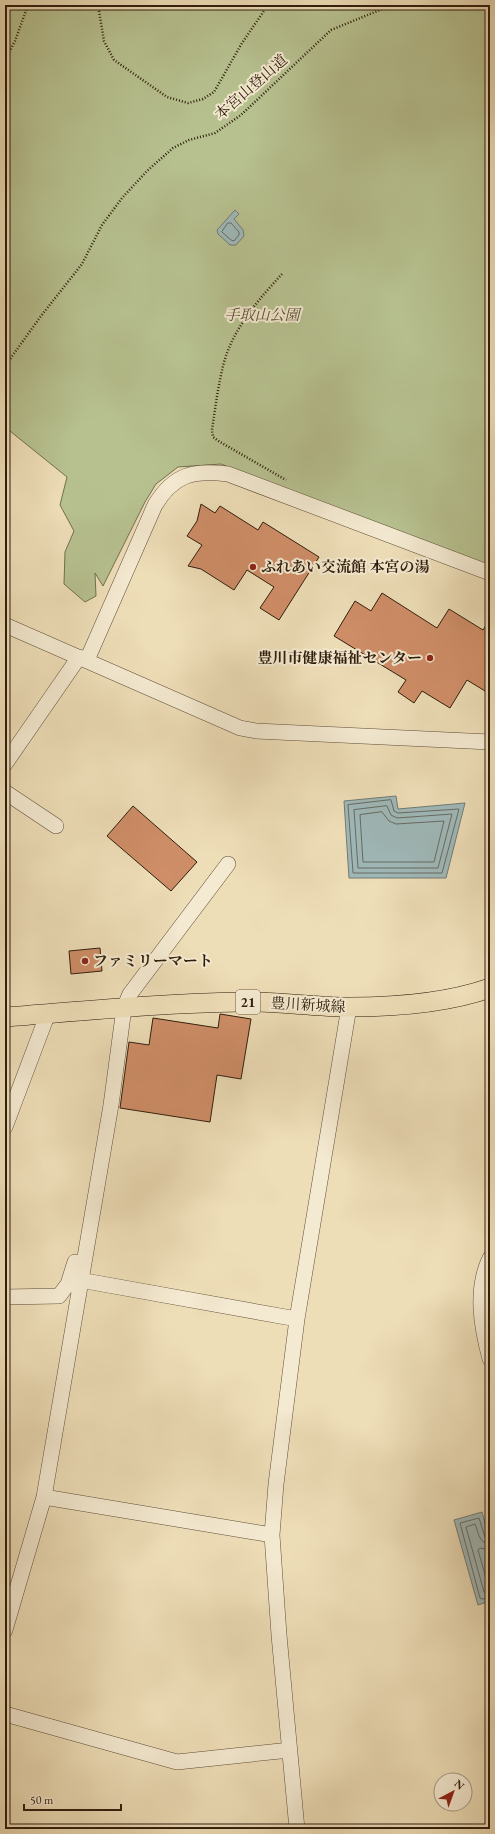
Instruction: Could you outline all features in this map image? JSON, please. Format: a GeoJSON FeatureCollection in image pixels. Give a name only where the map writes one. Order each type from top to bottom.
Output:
{"type":"FeatureCollection","features":[{"type":"Feature","properties":{"kind":"main road","name":"豊川新城線"},"geometry":{"type":"LineString","coordinates":[[5,1017],[203,1002],[243,1002],[349,1007],[405,1005],[473,994],[490,988]]}},
{"type":"Feature","properties":{"kind":"street"},"geometry":{"type":"LineString","coordinates":[[5,764],[83,658],[163,491],[173,483],[188,475],[206,472],[228,474],[490,573]]}},
{"type":"Feature","properties":{"kind":"street"},"geometry":{"type":"LineString","coordinates":[[5,625],[240,728],[256,731],[490,742]]}},
{"type":"Feature","properties":{"kind":"street"},"geometry":{"type":"LineString","coordinates":[[5,792],[56,826]]}},
{"type":"Feature","properties":{"kind":"street"},"geometry":{"type":"LineString","coordinates":[[5,1630],[44,1497],[111,1105],[124,1008],[130,994],[228,864]]}},
{"type":"Feature","properties":{"kind":"street"},"geometry":{"type":"LineString","coordinates":[[296,1829],[272,1535],[276,1484],[297,1319],[349,1007]]}},
{"type":"Feature","properties":{"kind":"street"},"geometry":{"type":"LineString","coordinates":[[5,1127],[45,1021],[44,1014]]}},
{"type":"Feature","properties":{"kind":"street"},"geometry":{"type":"LineString","coordinates":[[5,1297],[59,1296],[68,1284],[76,1261],[98,1117],[102,1109],[111,1105]]}},
{"type":"Feature","properties":{"kind":"street"},"geometry":{"type":"LineString","coordinates":[[490,1258],[483,1271],[480,1309],[490,1359]]}},
{"type":"Feature","properties":{"kind":"street"},"geometry":{"type":"LineString","coordinates":[[80,1280],[297,1319]]}},
{"type":"Feature","properties":{"kind":"street"},"geometry":{"type":"LineString","coordinates":[[44,1497],[272,1535]]}},
{"type":"Feature","properties":{"kind":"street"},"geometry":{"type":"LineString","coordinates":[[5,1714],[177,1762],[290,1750]]}},
{"type":"Feature","properties":{"kind":"path"},"geometry":{"type":"LineString","coordinates":[[5,60],[15,41],[28,5]]}},
{"type":"Feature","properties":{"kind":"path"},"geometry":{"type":"LineString","coordinates":[[98,5],[104,41],[114,60],[167,97],[188,103],[203,99],[214,92],[242,43],[268,5]]}},
{"type":"Feature","properties":{"kind":"path","name":"本宮山登山道"},"geometry":{"type":"LineString","coordinates":[[5,366],[41,316],[82,264],[102,225],[122,198],[147,171],[173,148],[189,140],[215,133],[241,115],[330,30],[392,5]]}},
{"type":"Feature","properties":{"kind":"path"},"geometry":{"type":"LineString","coordinates":[[282,274],[245,317],[232,343],[223,365],[212,430],[213,437],[220,442],[292,483],[295,486],[292,499]]}},
{"type":"Feature","properties":{"kind":"green space","name":"手取山公園"},"geometry":{"type":"Polygon","coordinates":[[[5,5],[490,5],[490,568],[284,490],[221,464],[178,467],[156,484],[145,502],[103,586],[95,573],[96,596],[85,602],[64,584],[65,552],[74,531],[60,505],[67,477],[5,427],[5,5]]]}},
{"type":"Feature","properties":{"kind":"water"},"geometry":{"type":"Polygon","coordinates":[[[235,210],[239,214],[234,219],[243,230],[244,236],[236,245],[230,245],[218,234],[217,230],[235,210]]]}},
{"type":"Feature","properties":{"kind":"water"},"geometry":{"type":"Polygon","coordinates":[[[396,796],[398,809],[465,803],[446,878],[349,878],[344,801],[396,796]]]}},
{"type":"Feature","properties":{"kind":"water"},"geometry":{"type":"Polygon","coordinates":[[[482,1512],[490,1541],[490,1601],[478,1605],[454,1520],[482,1512]]]}},
{"type":"Feature","properties":{"kind":"building","name":"ふれあい交流館 本宮の湯"},"geometry":{"type":"Polygon","coordinates":[[[201,504],[215,513],[220,506],[258,530],[263,522],[319,557],[279,620],[260,608],[274,587],[247,570],[234,590],[201,569],[188,566],[202,545],[187,536],[197,521],[201,504]]]}},
{"type":"Feature","properties":{"kind":"building","name":"豊川市健康福祉センター"},"geometry":{"type":"Polygon","coordinates":[[[382,593],[437,628],[449,609],[483,630],[490,619],[490,694],[467,680],[450,708],[422,691],[414,703],[398,692],[406,680],[334,636],[355,601],[371,611],[382,593]]]}},
{"type":"Feature","properties":{"kind":"building"},"geometry":{"type":"Polygon","coordinates":[[[133,806],[197,862],[171,891],[107,836],[133,806]]]}},
{"type":"Feature","properties":{"kind":"building","name":"ファミリーマート"},"geometry":{"type":"Polygon","coordinates":[[[100,948],[102,971],[71,974],[69,951],[100,948]]]}},
{"type":"Feature","properties":{"kind":"building"},"geometry":{"type":"Polygon","coordinates":[[[220,1014],[251,1019],[241,1079],[217,1075],[210,1122],[120,1108],[129,1042],[149,1045],[153,1018],[218,1028],[220,1014]]]}},
{"type":"Feature","properties":{"kind":"place","name":"ふれあい交流館 本宮の湯"},"geometry":{"type":"Point","coordinates":[253,567]}},
{"type":"Feature","properties":{"kind":"place","name":"豊川市健康福祉センター"},"geometry":{"type":"Point","coordinates":[430,658]}},
{"type":"Feature","properties":{"kind":"place","name":"ファミリーマート"},"geometry":{"type":"Point","coordinates":[85,961]}}]}
